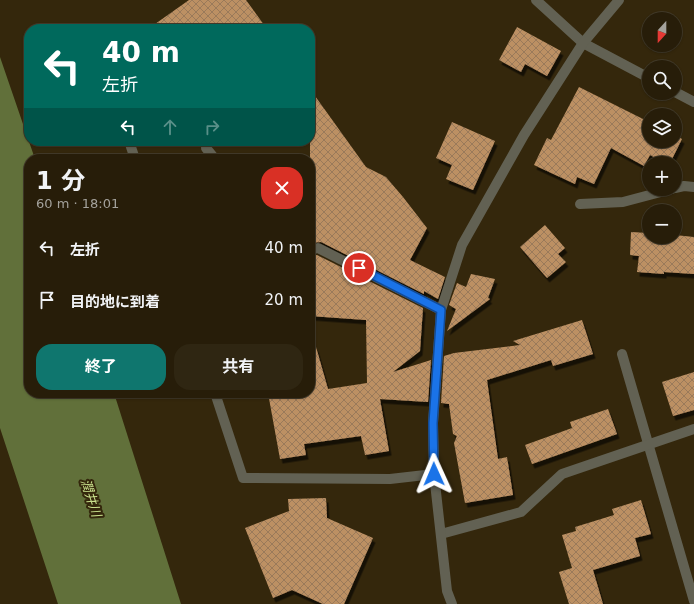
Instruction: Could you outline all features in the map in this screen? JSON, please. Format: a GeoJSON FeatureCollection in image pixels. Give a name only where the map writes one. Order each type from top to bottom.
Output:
{"type":"FeatureCollection","features":[{"type":"Feature","properties":{"kind":"street"},"geometry":{"type":"LineString","coordinates":[[536,0],[584,43],[642,74]]}},
{"type":"Feature","properties":{"kind":"street"},"geometry":{"type":"LineString","coordinates":[[452,604],[447,591],[434,474],[433,423],[441,310],[462,245],[524,135],[584,43],[619,0]]}},
{"type":"Feature","properties":{"kind":"street"},"geometry":{"type":"LineString","coordinates":[[682,96],[694,102]]}},
{"type":"Feature","properties":{"kind":"street"},"geometry":{"type":"LineString","coordinates":[[206,148],[211,154]]}},
{"type":"Feature","properties":{"kind":"street"},"geometry":{"type":"LineString","coordinates":[[682,186],[694,187]]}},
{"type":"Feature","properties":{"kind":"street"},"geometry":{"type":"LineString","coordinates":[[580,204],[623,202],[646,196]]}},
{"type":"Feature","properties":{"kind":"street"},"geometry":{"type":"LineString","coordinates":[[315,249],[318,248],[441,310]]}},
{"type":"Feature","properties":{"kind":"street"},"geometry":{"type":"LineString","coordinates":[[622,354],[694,601]]}},
{"type":"Feature","properties":{"kind":"street"},"geometry":{"type":"LineString","coordinates":[[216,398],[243,478],[390,479],[434,474]]}},
{"type":"Feature","properties":{"kind":"street"},"geometry":{"type":"LineString","coordinates":[[441,534],[521,512],[562,474],[694,429]]}},
{"type":"Feature","properties":{"kind":"water","name":"潤井川"},"geometry":{"type":"Polygon","coordinates":[[[0,57],[24,127],[24,146],[31,146],[33,154],[24,154],[24,398],[116,398],[181,604],[58,604],[0,428],[0,57]]]}},
{"type":"Feature","properties":{"kind":"building"},"geometry":{"type":"Polygon","coordinates":[[[189,0],[246,0],[263,24],[155,24],[189,0]]]}},
{"type":"Feature","properties":{"kind":"building"},"geometry":{"type":"Polygon","coordinates":[[[517,27],[561,51],[547,76],[525,64],[521,72],[499,60],[517,27]]]}},
{"type":"Feature","properties":{"kind":"building"},"geometry":{"type":"Polygon","coordinates":[[[579,87],[642,118],[642,148],[678,148],[674,156],[642,156],[642,165],[611,148],[594,184],[577,177],[575,184],[534,165],[547,138],[551,140],[579,87]]]}},
{"type":"Feature","properties":{"kind":"building"},"geometry":{"type":"Polygon","coordinates":[[[315,96],[366,167],[386,177],[427,228],[410,260],[445,277],[438,299],[424,291],[424,294],[321,242],[315,243],[315,154],[310,154],[310,146],[315,146],[315,96]]]}},
{"type":"Feature","properties":{"kind":"building"},"geometry":{"type":"Polygon","coordinates":[[[452,122],[495,141],[473,190],[446,179],[452,165],[436,158],[452,122]]]}},
{"type":"Feature","properties":{"kind":"building"},"geometry":{"type":"Polygon","coordinates":[[[545,225],[565,248],[558,254],[566,262],[547,278],[520,247],[545,225]]]}},
{"type":"Feature","properties":{"kind":"building"},"geometry":{"type":"Polygon","coordinates":[[[631,232],[642,233],[642,244],[682,244],[682,236],[694,237],[694,274],[637,272],[639,256],[630,255],[631,232]]]}},
{"type":"Feature","properties":{"kind":"building"},"geometry":{"type":"Polygon","coordinates":[[[315,255],[423,308],[420,351],[393,372],[431,360],[428,402],[380,399],[389,451],[365,455],[361,436],[304,444],[306,455],[280,459],[269,398],[315,398],[315,347],[328,389],[367,383],[366,320],[315,316],[315,255]]]}},
{"type":"Feature","properties":{"kind":"building"},"geometry":{"type":"Polygon","coordinates":[[[471,274],[495,279],[488,298],[490,299],[447,331],[456,309],[449,305],[457,283],[466,287],[471,274]]]}},
{"type":"Feature","properties":{"kind":"building"},"geometry":{"type":"Polygon","coordinates":[[[582,320],[593,354],[553,366],[551,360],[487,380],[498,459],[507,457],[513,495],[465,503],[454,443],[457,436],[453,434],[449,404],[441,403],[444,356],[454,353],[520,345],[513,341],[582,320]]]}},
{"type":"Feature","properties":{"kind":"building"},"geometry":{"type":"Polygon","coordinates":[[[694,372],[694,410],[673,416],[662,382],[694,372]]]}},
{"type":"Feature","properties":{"kind":"building"},"geometry":{"type":"Polygon","coordinates":[[[608,409],[617,434],[532,464],[525,445],[572,428],[570,422],[608,409]]]}},
{"type":"Feature","properties":{"kind":"building"},"geometry":{"type":"Polygon","coordinates":[[[326,498],[327,518],[373,538],[344,604],[323,604],[292,590],[273,598],[245,528],[289,511],[288,499],[326,498]]]}},
{"type":"Feature","properties":{"kind":"building"},"geometry":{"type":"Polygon","coordinates":[[[641,500],[651,534],[635,538],[640,556],[593,570],[603,604],[569,604],[559,572],[572,568],[562,535],[576,531],[575,527],[614,515],[612,509],[641,500]]]}},
{"type":"Feature","properties":{"kind":"route"},"geometry":{"type":"LineString","coordinates":[[359,268],[441,310],[438,334],[433,423],[434,474]]}}]}
